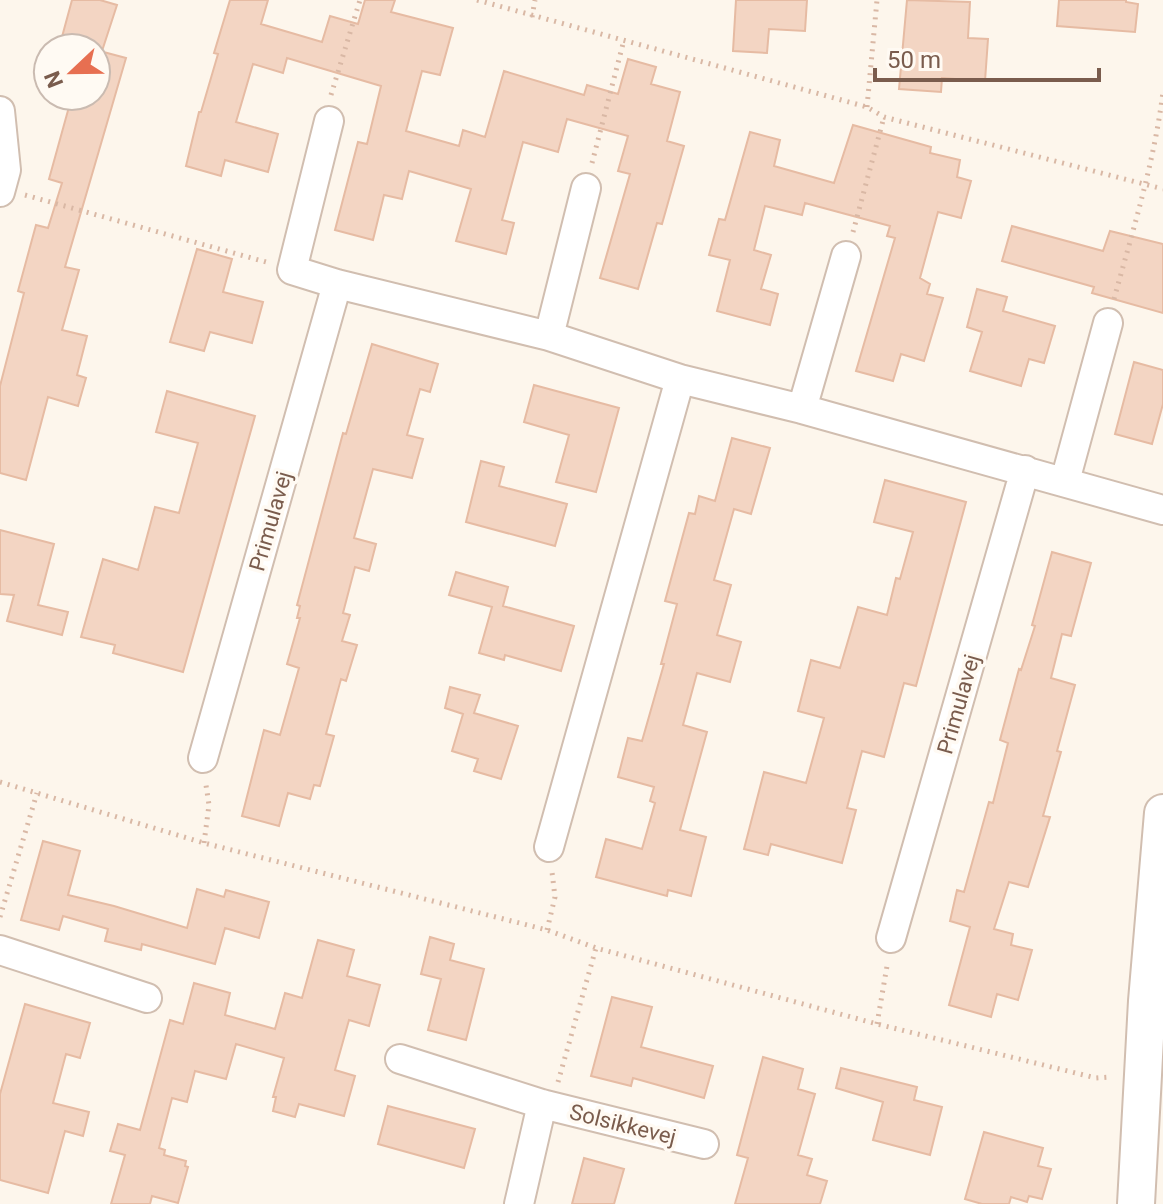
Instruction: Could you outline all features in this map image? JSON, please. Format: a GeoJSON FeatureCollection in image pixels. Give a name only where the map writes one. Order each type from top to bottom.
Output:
{"type":"FeatureCollection","features":[{"type":"Feature","properties":{"kind":"street"},"geometry":{"type":"LineString","coordinates":[[0,111],[6,170],[0,190]]}},
{"type":"Feature","properties":{"kind":"street"},"geometry":{"type":"LineString","coordinates":[[329,121],[292,270],[549,336],[680,379],[802,409],[1163,510]]}},
{"type":"Feature","properties":{"kind":"street"},"geometry":{"type":"LineString","coordinates":[[549,336],[586,188]]}},
{"type":"Feature","properties":{"kind":"street"},"geometry":{"type":"LineString","coordinates":[[802,409],[846,256]]}},
{"type":"Feature","properties":{"kind":"street","name":"Primulavej"},"geometry":{"type":"LineString","coordinates":[[203,758],[337,284]]}},
{"type":"Feature","properties":{"kind":"street"},"geometry":{"type":"LineString","coordinates":[[1065,481],[1108,323]]}},
{"type":"Feature","properties":{"kind":"street"},"geometry":{"type":"LineString","coordinates":[[549,847],[680,379]]}},
{"type":"Feature","properties":{"kind":"street","name":"Primulavej"},"geometry":{"type":"LineString","coordinates":[[891,938],[1025,470]]}},
{"type":"Feature","properties":{"kind":"street"},"geometry":{"type":"LineString","coordinates":[[1136,1204],[1148,985],[1163,813]]}},
{"type":"Feature","properties":{"kind":"street"},"geometry":{"type":"LineString","coordinates":[[0,950],[147,998]]}},
{"type":"Feature","properties":{"kind":"street","name":"Solsikkevej"},"geometry":{"type":"LineString","coordinates":[[400,1059],[542,1104],[704,1144]]}},
{"type":"Feature","properties":{"kind":"street","name":"Solsikkevej"},"geometry":{"type":"LineString","coordinates":[[519,1204],[542,1104]]}},
{"type":"Feature","properties":{"kind":"path"},"geometry":{"type":"LineString","coordinates":[[329,121],[329,102],[360,0]]}},
{"type":"Feature","properties":{"kind":"path"},"geometry":{"type":"LineString","coordinates":[[477,0],[867,107],[884,117],[1163,189]]}},
{"type":"Feature","properties":{"kind":"path"},"geometry":{"type":"LineString","coordinates":[[532,17],[535,0]]}},
{"type":"Feature","properties":{"kind":"path"},"geometry":{"type":"LineString","coordinates":[[867,107],[877,0]]}},
{"type":"Feature","properties":{"kind":"path"},"geometry":{"type":"LineString","coordinates":[[586,188],[624,40]]}},
{"type":"Feature","properties":{"kind":"path"},"geometry":{"type":"LineString","coordinates":[[1108,323],[1146,184],[1163,92]]}},
{"type":"Feature","properties":{"kind":"path"},"geometry":{"type":"LineString","coordinates":[[846,256],[884,117]]}},
{"type":"Feature","properties":{"kind":"path"},"geometry":{"type":"LineString","coordinates":[[0,190],[292,270]]}},
{"type":"Feature","properties":{"kind":"path"},"geometry":{"type":"LineString","coordinates":[[203,758],[209,805],[204,843]]}},
{"type":"Feature","properties":{"kind":"path"},"geometry":{"type":"LineString","coordinates":[[0,782],[204,843],[547,930],[596,948],[877,1024],[1096,1078],[1143,1074]]}},
{"type":"Feature","properties":{"kind":"path"},"geometry":{"type":"LineString","coordinates":[[0,917],[37,793]]}},
{"type":"Feature","properties":{"kind":"path"},"geometry":{"type":"LineString","coordinates":[[547,930],[555,897],[549,847]]}},
{"type":"Feature","properties":{"kind":"path"},"geometry":{"type":"LineString","coordinates":[[877,1024],[891,938]]}},
{"type":"Feature","properties":{"kind":"path"},"geometry":{"type":"LineString","coordinates":[[542,1104],[557,1084],[596,948]]}},
{"type":"Feature","properties":{"kind":"building"},"geometry":{"type":"Polygon","coordinates":[[[72,0],[100,0],[117,5],[108,32],[63,32],[72,0]]]}},
{"type":"Feature","properties":{"kind":"building"},"geometry":{"type":"Polygon","coordinates":[[[230,0],[268,0],[261,24],[322,42],[330,16],[358,24],[365,0],[395,0],[391,12],[453,28],[440,75],[422,71],[406,131],[459,146],[463,130],[485,137],[504,71],[584,95],[587,85],[618,94],[628,59],[656,67],[651,84],[680,92],[667,141],[684,146],[662,224],[657,223],[638,289],[600,278],[630,174],[618,171],[628,136],[567,119],[558,152],[523,142],[502,220],[514,223],[506,254],[456,241],[471,189],[409,171],[402,199],[384,195],[373,240],[335,230],[358,142],[367,144],[381,86],[287,58],[283,73],[253,64],[236,122],[278,134],[268,172],[225,160],[221,176],[186,166],[230,0]]]}},
{"type":"Feature","properties":{"kind":"building"},"geometry":{"type":"Polygon","coordinates":[[[736,0],[807,0],[805,31],[769,29],[767,53],[733,51],[736,0]]]}},
{"type":"Feature","properties":{"kind":"building"},"geometry":{"type":"Polygon","coordinates":[[[907,0],[970,2],[968,38],[988,39],[985,81],[942,78],[941,92],[899,89],[907,0]]]}},
{"type":"Feature","properties":{"kind":"building"},"geometry":{"type":"Polygon","coordinates":[[[1059,0],[1126,0],[1138,4],[1135,32],[1057,26],[1059,0]]]}},
{"type":"Feature","properties":{"kind":"building"},"geometry":{"type":"Polygon","coordinates":[[[112,54],[126,58],[112,106],[112,54]]]}},
{"type":"Feature","properties":{"kind":"building"},"geometry":{"type":"Polygon","coordinates":[[[68,112],[110,112],[65,267],[79,270],[62,330],[87,336],[77,375],[86,378],[78,406],[48,397],[26,480],[0,473],[0,386],[24,293],[18,291],[36,225],[48,228],[62,183],[49,179],[68,112]]]}},
{"type":"Feature","properties":{"kind":"building"},"geometry":{"type":"Polygon","coordinates":[[[853,125],[931,147],[930,153],[960,160],[957,177],[971,181],[961,218],[938,212],[920,278],[930,284],[927,294],[943,298],[924,361],[901,354],[893,381],[856,371],[895,238],[887,236],[890,226],[805,203],[802,215],[765,206],[754,250],[771,255],[761,289],[778,294],[770,325],[717,311],[730,260],[709,255],[719,219],[725,220],[750,132],[780,140],[774,166],[834,183],[853,125]]]}},
{"type":"Feature","properties":{"kind":"building"},"geometry":{"type":"Polygon","coordinates":[[[1012,226],[1103,251],[1110,231],[1163,244],[1163,313],[1092,293],[1094,287],[1002,261],[1012,226]]]}},
{"type":"Feature","properties":{"kind":"building"},"geometry":{"type":"Polygon","coordinates":[[[197,249],[232,259],[223,292],[263,302],[252,343],[210,332],[204,351],[170,342],[197,249]]]}},
{"type":"Feature","properties":{"kind":"building"},"geometry":{"type":"Polygon","coordinates":[[[977,289],[1007,297],[1003,311],[1055,326],[1044,363],[1029,359],[1021,386],[970,371],[982,332],[967,327],[977,289]]]}},
{"type":"Feature","properties":{"kind":"building"},"geometry":{"type":"Polygon","coordinates":[[[372,344],[438,364],[430,392],[420,389],[407,435],[423,439],[412,478],[373,469],[354,538],[376,544],[369,571],[355,567],[343,613],[350,615],[342,641],[357,645],[346,681],[341,679],[326,734],[334,736],[320,786],[314,785],[310,799],[288,793],[279,826],[242,816],[264,730],[280,735],[299,668],[287,664],[300,618],[297,618],[300,606],[297,605],[343,433],[346,434],[372,344]]]}},
{"type":"Feature","properties":{"kind":"building"},"geometry":{"type":"Polygon","coordinates":[[[1134,362],[1163,370],[1163,404],[1152,444],[1115,434],[1134,362]]]}},
{"type":"Feature","properties":{"kind":"building"},"geometry":{"type":"Polygon","coordinates":[[[534,385],[619,408],[596,492],[556,482],[569,435],[524,422],[534,385]]]}},
{"type":"Feature","properties":{"kind":"building"},"geometry":{"type":"Polygon","coordinates":[[[167,391],[255,416],[183,672],[113,653],[115,645],[81,637],[103,559],[138,570],[155,507],[179,513],[198,443],[156,432],[167,391]]]}},
{"type":"Feature","properties":{"kind":"building"},"geometry":{"type":"Polygon","coordinates":[[[732,438],[770,448],[751,514],[734,509],[714,580],[731,585],[717,635],[741,642],[730,682],[697,673],[683,725],[707,732],[680,830],[706,837],[691,896],[668,890],[667,896],[596,877],[606,839],[642,849],[655,803],[650,801],[654,787],[618,777],[628,738],[642,741],[664,664],[661,664],[677,604],[665,601],[689,513],[695,514],[699,496],[715,501],[732,438]]]}},
{"type":"Feature","properties":{"kind":"building"},"geometry":{"type":"Polygon","coordinates":[[[481,461],[504,467],[499,486],[567,504],[555,546],[466,522],[481,461]]]}},
{"type":"Feature","properties":{"kind":"building"},"geometry":{"type":"Polygon","coordinates":[[[885,480],[966,502],[916,686],[904,683],[884,757],[862,751],[847,808],[856,810],[842,863],[771,844],[768,855],[744,849],[764,772],[806,783],[824,718],[798,711],[811,660],[840,668],[858,607],[887,615],[896,578],[900,579],[913,532],[874,522],[885,480]]]}},
{"type":"Feature","properties":{"kind":"building"},"geometry":{"type":"Polygon","coordinates":[[[0,530],[54,544],[38,605],[68,612],[62,635],[7,621],[14,595],[0,594],[0,530]]]}},
{"type":"Feature","properties":{"kind":"building"},"geometry":{"type":"Polygon","coordinates":[[[1052,552],[1091,563],[1071,636],[1062,634],[1051,678],[1075,685],[1043,816],[1050,817],[1028,887],[1009,882],[994,929],[1013,934],[1011,945],[1032,950],[1018,1000],[997,994],[991,1017],[949,1005],[970,927],[950,921],[957,890],[964,892],[989,802],[993,803],[1008,743],[1000,740],[1019,669],[1035,626],[1032,625],[1052,552]]]}},
{"type":"Feature","properties":{"kind":"building"},"geometry":{"type":"Polygon","coordinates":[[[456,572],[508,587],[503,606],[574,626],[561,671],[505,655],[504,660],[479,653],[492,607],[449,595],[456,572]]]}},
{"type":"Feature","properties":{"kind":"building"},"geometry":{"type":"Polygon","coordinates":[[[450,687],[480,695],[474,713],[518,726],[501,779],[474,771],[478,759],[452,751],[463,714],[445,708],[450,687]]]}},
{"type":"Feature","properties":{"kind":"building"},"geometry":{"type":"Polygon","coordinates":[[[43,841],[80,851],[68,895],[187,928],[197,889],[224,897],[226,890],[269,902],[259,938],[225,928],[215,964],[142,944],[141,950],[105,941],[108,929],[63,916],[59,930],[21,920],[43,841]]]}},
{"type":"Feature","properties":{"kind":"building"},"geometry":{"type":"Polygon","coordinates":[[[430,937],[454,944],[450,960],[484,969],[466,1040],[428,1030],[441,979],[421,974],[430,937]]]}},
{"type":"Feature","properties":{"kind":"building"},"geometry":{"type":"Polygon","coordinates":[[[318,940],[354,950],[347,976],[380,985],[369,1026],[349,1020],[335,1070],[355,1076],[344,1116],[299,1104],[295,1117],[273,1111],[276,1097],[273,1097],[284,1058],[236,1044],[226,1079],[195,1071],[187,1102],[172,1098],[159,1148],[165,1150],[164,1155],[186,1161],[185,1166],[188,1167],[178,1203],[152,1196],[150,1204],[111,1204],[125,1155],[110,1151],[118,1124],[140,1130],[170,1020],[183,1024],[194,983],[230,993],[225,1015],[275,1029],[285,993],[302,998],[318,940]]]}},
{"type":"Feature","properties":{"kind":"building"},"geometry":{"type":"Polygon","coordinates":[[[612,997],[652,1007],[641,1047],[713,1066],[704,1098],[633,1078],[631,1086],[591,1076],[612,997]]]}},
{"type":"Feature","properties":{"kind":"building"},"geometry":{"type":"Polygon","coordinates":[[[25,1004],[90,1023],[80,1058],[66,1054],[53,1103],[89,1112],[83,1136],[65,1131],[48,1193],[0,1180],[0,1094],[25,1004]]]}},
{"type":"Feature","properties":{"kind":"building"},"geometry":{"type":"Polygon","coordinates":[[[763,1057],[803,1069],[798,1089],[815,1094],[798,1155],[812,1159],[807,1175],[827,1181],[820,1204],[735,1204],[748,1158],[737,1155],[763,1057]]]}},
{"type":"Feature","properties":{"kind":"building"},"geometry":{"type":"Polygon","coordinates":[[[841,1068],[917,1087],[914,1100],[942,1107],[930,1155],[873,1140],[883,1102],[836,1088],[841,1068]]]}},
{"type":"Feature","properties":{"kind":"building"},"geometry":{"type":"Polygon","coordinates":[[[388,1106],[475,1129],[464,1168],[378,1144],[388,1106]]]}},
{"type":"Feature","properties":{"kind":"building"},"geometry":{"type":"Polygon","coordinates":[[[984,1132],[1043,1148],[1038,1166],[1051,1169],[1042,1199],[1029,1196],[1027,1202],[1011,1197],[1009,1204],[982,1204],[965,1199],[984,1132]]]}},
{"type":"Feature","properties":{"kind":"building"},"geometry":{"type":"Polygon","coordinates":[[[584,1158],[624,1169],[614,1204],[572,1204],[584,1158]]]}}]}
